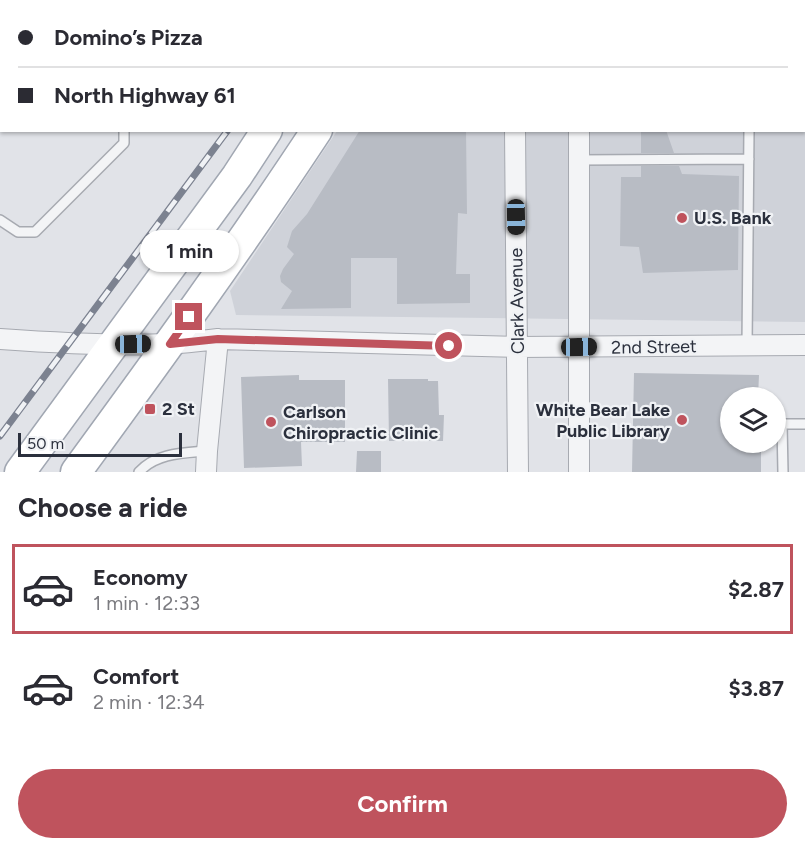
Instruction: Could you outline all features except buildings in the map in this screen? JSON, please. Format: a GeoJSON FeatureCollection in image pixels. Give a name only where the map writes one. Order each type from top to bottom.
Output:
{"type":"FeatureCollection","features":[{"type":"Feature","properties":{"kind":"main road"},"geometry":{"type":"LineString","coordinates":[[20,472],[237,176],[266,132]]}},
{"type":"Feature","properties":{"kind":"main road"},"geometry":{"type":"LineString","coordinates":[[76,472],[170,344],[316,132]]}},
{"type":"Feature","properties":{"kind":"street","name":"Clark Avenue"},"geometry":{"type":"LineString","coordinates":[[515,132],[518,472]]}},
{"type":"Feature","properties":{"kind":"street"},"geometry":{"type":"LineString","coordinates":[[579,132],[579,472]]}},
{"type":"Feature","properties":{"kind":"street","name":"2nd Street"},"geometry":{"type":"LineString","coordinates":[[0,339],[114,345],[170,344],[218,339],[517,347],[805,345]]}},
{"type":"Feature","properties":{"kind":"street"},"geometry":{"type":"LineString","coordinates":[[206,472],[218,339]]}},
{"type":"Feature","properties":{"kind":"lane"},"geometry":{"type":"LineString","coordinates":[[0,220],[18,232],[35,232],[124,143],[124,132]]}},
{"type":"Feature","properties":{"kind":"lane"},"geometry":{"type":"LineString","coordinates":[[747,345],[749,132]]}},
{"type":"Feature","properties":{"kind":"lane"},"geometry":{"type":"LineString","coordinates":[[579,160],[749,159]]}},
{"type":"Feature","properties":{"kind":"lane"},"geometry":{"type":"LineString","coordinates":[[783,472],[782,424],[805,424]]}},
{"type":"Feature","properties":{"kind":"lane"},"geometry":{"type":"LineString","coordinates":[[139,472],[143,467],[159,458],[177,453],[207,451]]}},
{"type":"Feature","properties":{"kind":"shaded area"},"geometry":{"type":"Polygon","coordinates":[[[336,132],[805,132],[805,322],[236,315],[230,291],[336,132]]]}},
{"type":"Feature","properties":{"kind":"railway"},"geometry":{"type":"LineString","coordinates":[[0,436],[227,132]]}},
{"type":"Feature","properties":{"kind":"place","name":"U.S. Bank"},"geometry":{"type":"Point","coordinates":[682,218]}},
{"type":"Feature","properties":{"kind":"place","name":"2 St"},"geometry":{"type":"Point","coordinates":[150,409]}},
{"type":"Feature","properties":{"kind":"place","name":"White Bear Lake Public Library"},"geometry":{"type":"Point","coordinates":[682,420]}},
{"type":"Feature","properties":{"kind":"place","name":"Carlson Chiropractic Clinic"},"geometry":{"type":"Point","coordinates":[271,422]}},
{"type":"Feature","properties":{"kind":"route"},"geometry":{"type":"LineString","coordinates":[[189,317],[170,344],[218,339],[449,346]]}}]}
